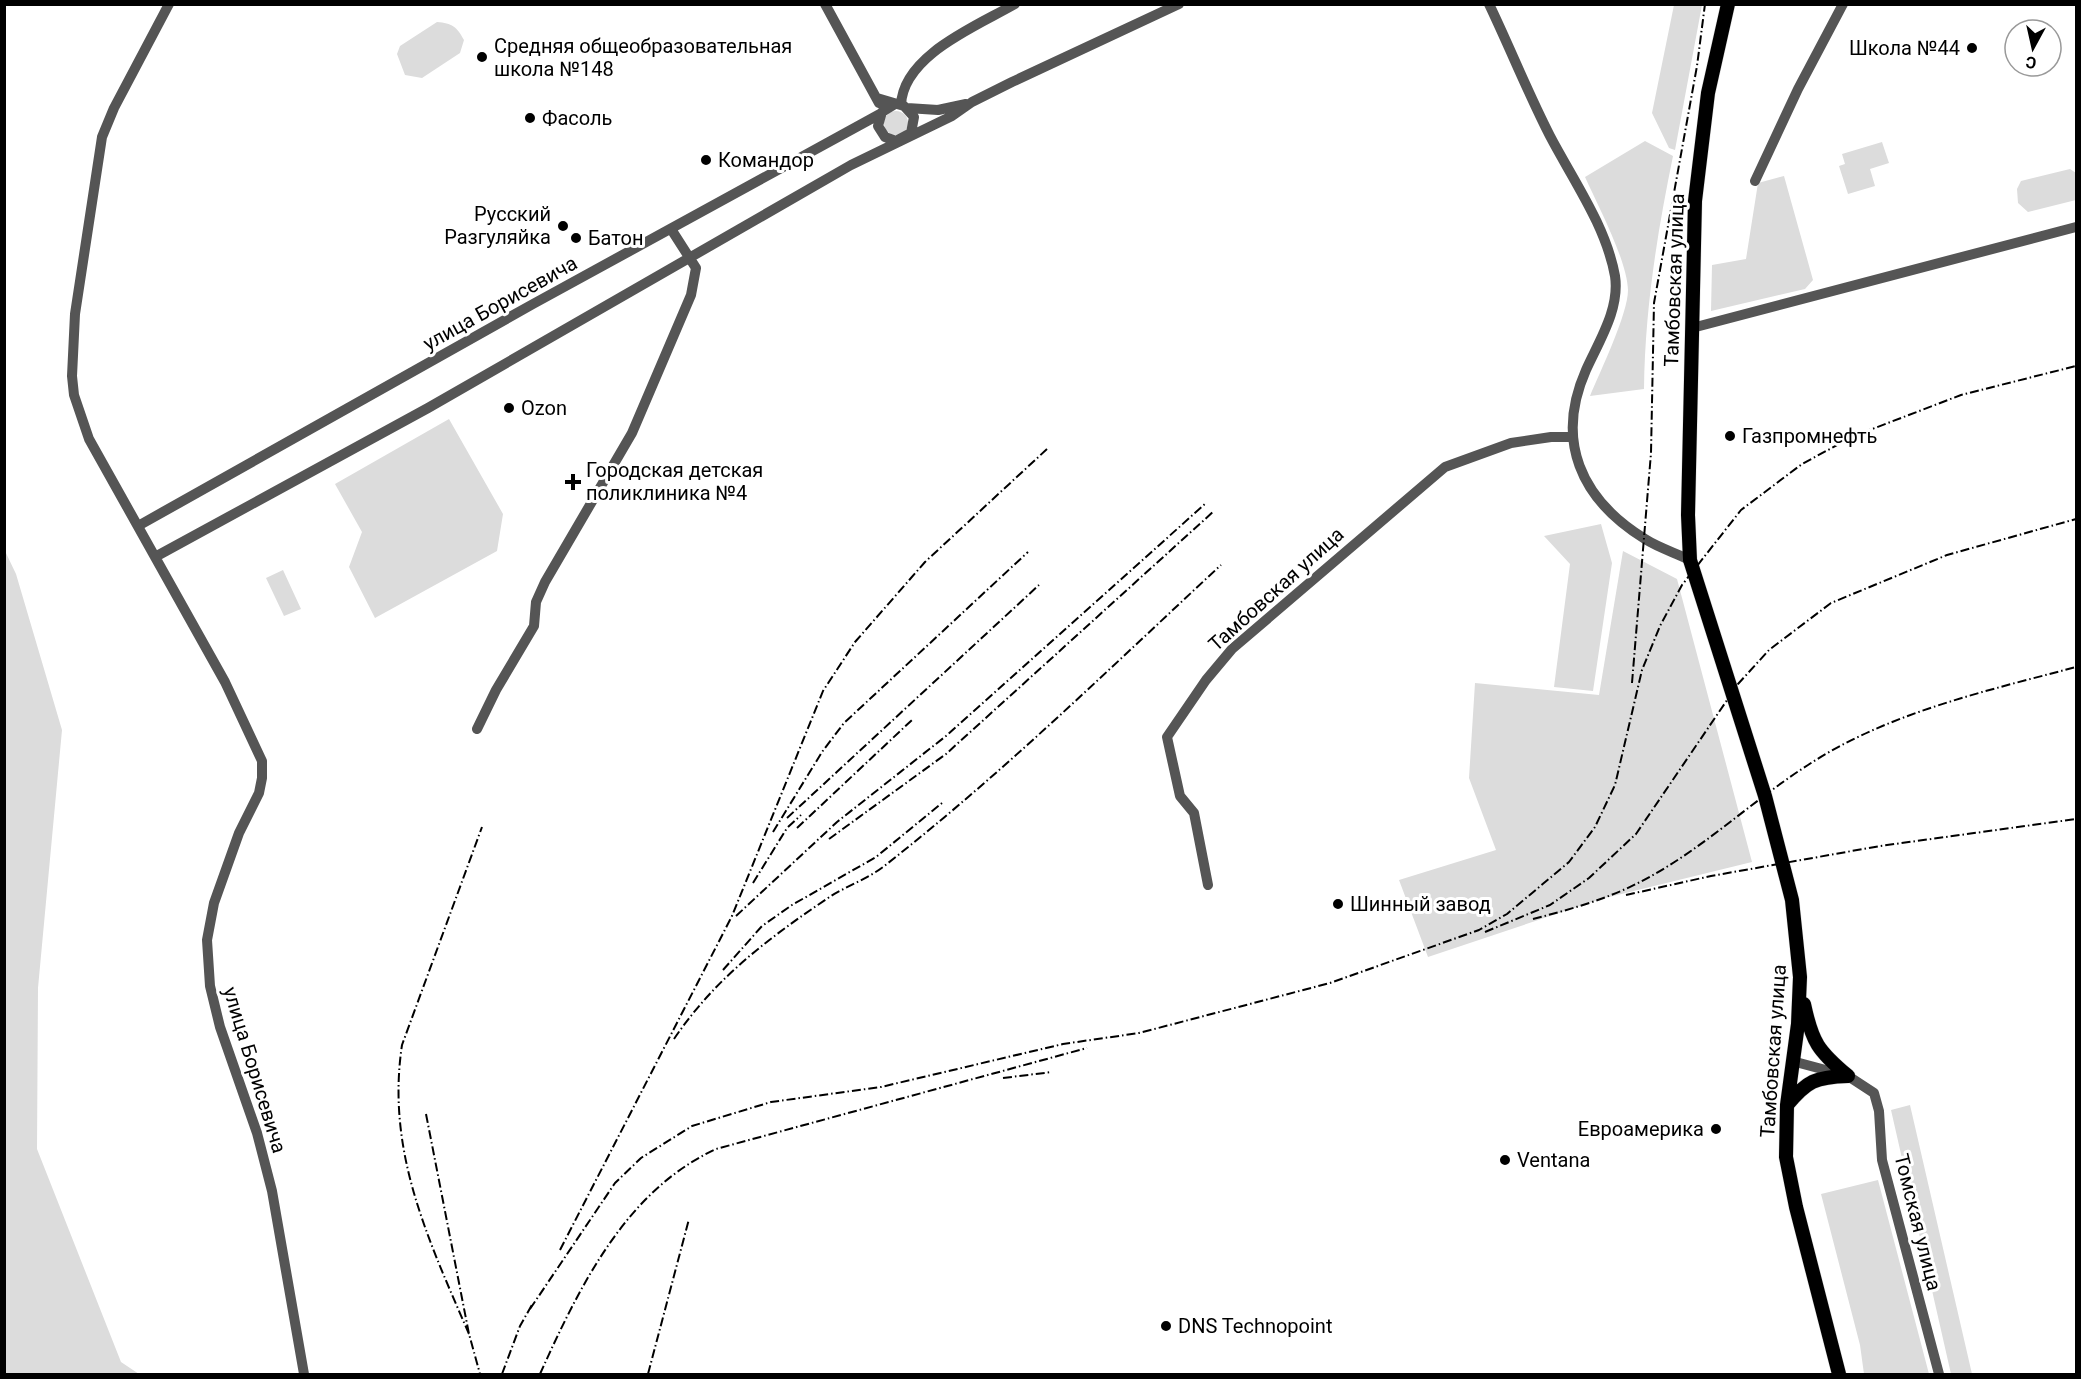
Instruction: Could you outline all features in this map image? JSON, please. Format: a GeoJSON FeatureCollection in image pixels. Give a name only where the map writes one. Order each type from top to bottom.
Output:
{"type":"FeatureCollection","features":[{"type":"Feature","properties":{"kind":"main road","name":"Тамбовская улица"},"geometry":{"type":"LineString","coordinates":[[1728,4],[1708,93],[1695,201],[1688,515],[1690,560],[1784,863],[1792,900],[1800,977],[1798,1024],[1787,1105],[1786,1157],[1790,1184],[1839,1374]]}},
{"type":"Feature","properties":{"kind":"main road"},"geometry":{"type":"LineString","coordinates":[[1800,977],[1810,1031],[1822,1055],[1848,1076]]}},
{"type":"Feature","properties":{"kind":"main road"},"geometry":{"type":"LineString","coordinates":[[1787,1105],[1811,1081],[1826,1077],[1848,1076]]}},
{"type":"Feature","properties":{"kind":"street","name":"улица Борисевича"},"geometry":{"type":"LineString","coordinates":[[168,4],[114,108],[102,137],[71,349],[74,395],[88,439],[225,682],[262,760],[259,793],[239,833],[214,903],[207,940],[210,986],[220,1027],[257,1132],[272,1191],[303,1374]]}},
{"type":"Feature","properties":{"kind":"street"},"geometry":{"type":"LineString","coordinates":[[825,4],[877,98],[881,113],[878,126],[885,137],[896,141],[902,140],[911,133],[915,122],[901,106],[902,92],[910,78],[935,49],[1015,4]]}},
{"type":"Feature","properties":{"kind":"street"},"geometry":{"type":"LineString","coordinates":[[155,557],[428,408],[851,165],[952,116],[972,102],[1179,4]]}},
{"type":"Feature","properties":{"kind":"street"},"geometry":{"type":"LineString","coordinates":[[1489,4],[1533,102],[1602,237],[1615,276],[1611,316],[1576,394],[1572,411],[1573,450],[1590,486],[1607,507],[1646,540],[1690,560]]}},
{"type":"Feature","properties":{"kind":"street"},"geometry":{"type":"LineString","coordinates":[[1755,181],[1798,89],[1843,4]]}},
{"type":"Feature","properties":{"kind":"street"},"geometry":{"type":"LineString","coordinates":[[877,98],[901,106],[939,110],[972,102]]}},
{"type":"Feature","properties":{"kind":"street"},"geometry":{"type":"LineString","coordinates":[[881,113],[901,106]]}},
{"type":"Feature","properties":{"kind":"street","name":"улица Борисевича"},"geometry":{"type":"LineString","coordinates":[[138,526],[881,113]]}},
{"type":"Feature","properties":{"kind":"street"},"geometry":{"type":"LineString","coordinates":[[1692,328],[2076,227]]}},
{"type":"Feature","properties":{"kind":"street"},"geometry":{"type":"LineString","coordinates":[[477,729],[496,690],[534,626],[537,602],[545,582],[574,528],[609,477],[662,367],[694,286],[696,268],[671,229]]}},
{"type":"Feature","properties":{"kind":"street","name":"Тамбовская улица"},"geometry":{"type":"LineString","coordinates":[[1208,885],[1194,813],[1180,796],[1167,737],[1206,680],[1232,649],[1445,467],[1511,443],[1572,437]]}},
{"type":"Feature","properties":{"kind":"street","name":"Томская улица"},"geometry":{"type":"LineString","coordinates":[[1792,1061],[1848,1076],[1874,1093],[1879,1111],[1882,1160],[1939,1374]]}},
{"type":"Feature","properties":{"kind":"shaded area"},"geometry":{"type":"Polygon","coordinates":[[[1674,5],[1702,5],[1675,150],[1669,148],[1652,113],[1674,5]]]}},
{"type":"Feature","properties":{"kind":"shaded area"},"geometry":{"type":"Polygon","coordinates":[[[437,22],[454,26],[459,32],[464,40],[460,53],[422,78],[405,75],[397,54],[400,46],[437,22]]]}},
{"type":"Feature","properties":{"kind":"shaded area"},"geometry":{"type":"Polygon","coordinates":[[[896,111],[905,114],[908,123],[905,132],[896,135],[887,132],[884,123],[887,114],[896,111]]]}},
{"type":"Feature","properties":{"kind":"shaded area"},"geometry":{"type":"Polygon","coordinates":[[[1645,141],[1673,156],[1653,272],[1644,389],[1590,396],[1619,328],[1628,290],[1623,264],[1585,177],[1645,141]]]}},
{"type":"Feature","properties":{"kind":"shaded area"},"geometry":{"type":"Polygon","coordinates":[[[1882,142],[1889,163],[1870,169],[1875,186],[1848,194],[1839,166],[1845,164],[1842,154],[1882,142]]]}},
{"type":"Feature","properties":{"kind":"shaded area"},"geometry":{"type":"Polygon","coordinates":[[[2070,169],[2076,173],[2076,200],[2028,212],[2018,203],[2017,189],[2021,181],[2070,169]]]}},
{"type":"Feature","properties":{"kind":"shaded area"},"geometry":{"type":"Polygon","coordinates":[[[1784,176],[1813,280],[1805,289],[1711,311],[1712,265],[1746,259],[1758,183],[1784,176]]]}},
{"type":"Feature","properties":{"kind":"shaded area"},"geometry":{"type":"Polygon","coordinates":[[[449,419],[503,514],[497,551],[375,618],[349,567],[362,532],[335,484],[449,419]]]}},
{"type":"Feature","properties":{"kind":"shaded area"},"geometry":{"type":"Polygon","coordinates":[[[1601,524],[1612,563],[1593,691],[1554,687],[1570,564],[1544,536],[1601,524]]]}},
{"type":"Feature","properties":{"kind":"shaded area"},"geometry":{"type":"Polygon","coordinates":[[[5,551],[16,574],[62,730],[38,988],[37,1149],[121,1362],[139,1374],[5,1374],[5,551]]]}},
{"type":"Feature","properties":{"kind":"shaded area"},"geometry":{"type":"Polygon","coordinates":[[[1623,551],[1677,579],[1752,862],[1601,899],[1428,957],[1399,880],[1496,850],[1469,778],[1475,683],[1599,695],[1623,551]]]}},
{"type":"Feature","properties":{"kind":"shaded area"},"geometry":{"type":"Polygon","coordinates":[[[283,570],[301,609],[284,616],[266,578],[283,570]]]}},
{"type":"Feature","properties":{"kind":"shaded area"},"geometry":{"type":"Polygon","coordinates":[[[1910,1105],[1972,1374],[1951,1374],[1891,1110],[1910,1105]]]}},
{"type":"Feature","properties":{"kind":"shaded area"},"geometry":{"type":"Polygon","coordinates":[[[1878,1180],[1929,1374],[1864,1374],[1860,1345],[1821,1194],[1878,1180]]]}},
{"type":"Feature","properties":{"kind":"railway"},"geometry":{"type":"LineString","coordinates":[[1632,683],[1651,453],[1654,303],[1697,66],[1705,4]]}},
{"type":"Feature","properties":{"kind":"railway"},"geometry":{"type":"LineString","coordinates":[[530,1309],[615,1183],[641,1158],[692,1126],[771,1102],[881,1087],[1063,1044],[1139,1033],[1330,983],[1479,930],[1507,914],[1569,862],[1595,827],[1615,785],[1642,670],[1660,626],[1682,585],[1741,510],[1802,464],[1854,436],[1961,395],[2076,366]]}},
{"type":"Feature","properties":{"kind":"railway"},"geometry":{"type":"LineString","coordinates":[[560,1250],[732,916],[823,691],[855,642],[925,562],[1047,449]]}},
{"type":"Feature","properties":{"kind":"railway"},"geometry":{"type":"LineString","coordinates":[[736,916],[837,822],[946,736],[1205,504]]}},
{"type":"Feature","properties":{"kind":"railway"},"geometry":{"type":"LineString","coordinates":[[829,839],[946,754],[1214,511]]}},
{"type":"Feature","properties":{"kind":"railway"},"geometry":{"type":"LineString","coordinates":[[1485,932],[1550,905],[1589,878],[1636,834],[1738,684],[1769,650],[1831,603],[1947,555],[2076,519]]}},
{"type":"Feature","properties":{"kind":"railway"},"geometry":{"type":"LineString","coordinates":[[773,832],[822,752],[844,723],[1028,552]]}},
{"type":"Feature","properties":{"kind":"railway"},"geometry":{"type":"LineString","coordinates":[[674,1039],[708,996],[745,960],[831,896],[883,867],[927,832],[1055,720],[1221,565]]}},
{"type":"Feature","properties":{"kind":"railway"},"geometry":{"type":"LineString","coordinates":[[787,818],[1039,585]]}},
{"type":"Feature","properties":{"kind":"railway"},"geometry":{"type":"LineString","coordinates":[[1533,919],[1611,895],[1659,872],[1808,765],[1871,731],[1904,717],[1972,695],[2076,667]]}},
{"type":"Feature","properties":{"kind":"railway"},"geometry":{"type":"LineString","coordinates":[[797,828],[913,719]]}},
{"type":"Feature","properties":{"kind":"railway"},"geometry":{"type":"LineString","coordinates":[[723,970],[762,926],[792,905],[876,857],[942,803]]}},
{"type":"Feature","properties":{"kind":"railway"},"geometry":{"type":"LineString","coordinates":[[753,883],[787,828],[801,815]]}},
{"type":"Feature","properties":{"kind":"railway"},"geometry":{"type":"LineString","coordinates":[[1626,895],[1711,876],[1880,846],[2076,819]]}},
{"type":"Feature","properties":{"kind":"railway"},"geometry":{"type":"LineString","coordinates":[[469,1334],[439,1264],[414,1194],[405,1158],[400,1122],[399,1084],[402,1045],[482,827]]}},
{"type":"Feature","properties":{"kind":"railway"},"geometry":{"type":"LineString","coordinates":[[540,1374],[571,1308],[608,1245],[656,1190],[684,1167],[716,1149],[1087,1048]]}},
{"type":"Feature","properties":{"kind":"railway"},"geometry":{"type":"LineString","coordinates":[[1003,1078],[1052,1072]]}},
{"type":"Feature","properties":{"kind":"railway"},"geometry":{"type":"LineString","coordinates":[[426,1114],[469,1334],[480,1374]]}},
{"type":"Feature","properties":{"kind":"railway"},"geometry":{"type":"LineString","coordinates":[[648,1374],[689,1219]]}},
{"type":"Feature","properties":{"kind":"railway"},"geometry":{"type":"LineString","coordinates":[[502,1374],[520,1326],[533,1303]]}},
{"type":"Feature","properties":{"kind":"place","name":"Школа №44"},"geometry":{"type":"Point","coordinates":[1972,48]}},
{"type":"Feature","properties":{"kind":"place","name":"Средняя общеобразовательная школа №148"},"geometry":{"type":"Point","coordinates":[482,57]}},
{"type":"Feature","properties":{"kind":"place","name":"Фасоль"},"geometry":{"type":"Point","coordinates":[530,118]}},
{"type":"Feature","properties":{"kind":"place","name":"Командор"},"geometry":{"type":"Point","coordinates":[706,160]}},
{"type":"Feature","properties":{"kind":"place","name":"Русский Разгуляйка"},"geometry":{"type":"Point","coordinates":[563,226]}},
{"type":"Feature","properties":{"kind":"place","name":"Батон"},"geometry":{"type":"Point","coordinates":[576,238]}},
{"type":"Feature","properties":{"kind":"place","name":"Ozon"},"geometry":{"type":"Point","coordinates":[509,408]}},
{"type":"Feature","properties":{"kind":"place","name":"Газпромнефть"},"geometry":{"type":"Point","coordinates":[1730,436]}},
{"type":"Feature","properties":{"kind":"place","name":"Городская детская поликлиника №4"},"geometry":{"type":"Point","coordinates":[573,482]}},
{"type":"Feature","properties":{"kind":"place","name":"Шинный завод"},"geometry":{"type":"Point","coordinates":[1338,904]}},
{"type":"Feature","properties":{"kind":"place","name":"Евроамерика"},"geometry":{"type":"Point","coordinates":[1716,1129]}},
{"type":"Feature","properties":{"kind":"place","name":"Ventana"},"geometry":{"type":"Point","coordinates":[1505,1160]}},
{"type":"Feature","properties":{"kind":"place","name":"DNS Technopoint"},"geometry":{"type":"Point","coordinates":[1166,1326]}}]}
